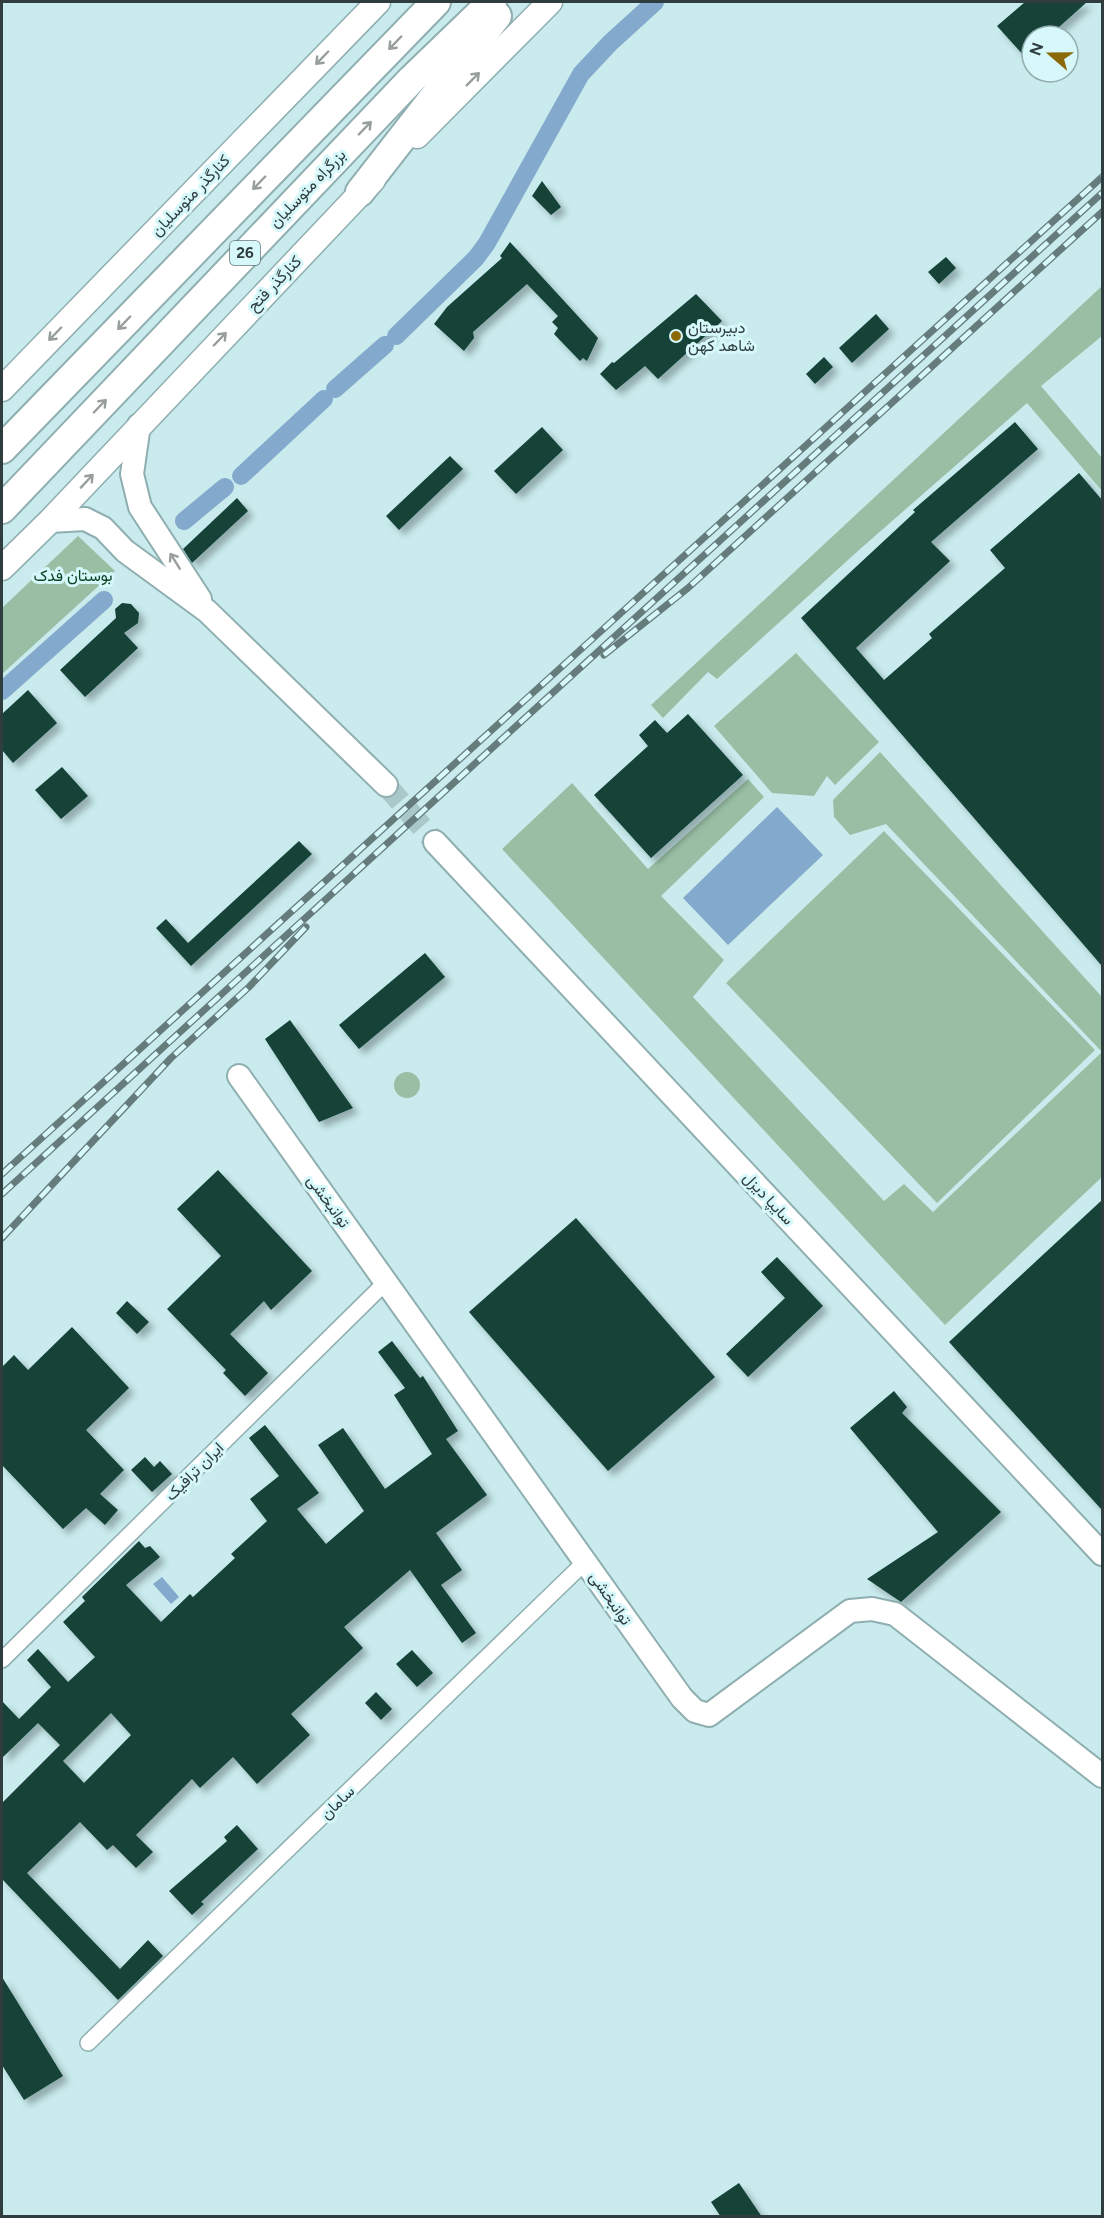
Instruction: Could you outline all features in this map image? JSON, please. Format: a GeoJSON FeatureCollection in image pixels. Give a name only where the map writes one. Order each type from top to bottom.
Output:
{"type":"FeatureCollection","features":[{"type":"Feature","properties":{"kind":"highway","name":"26"},"geometry":{"type":"LineString","coordinates":[[2,449],[436,2]]}},
{"type":"Feature","properties":{"kind":"highway","name":"بزرگراه متوسلیان"},"geometry":{"type":"LineString","coordinates":[[2,509],[412,79],[492,2]]}},
{"type":"Feature","properties":{"kind":"highway"},"geometry":{"type":"LineString","coordinates":[[360,192],[508,2]]}},
{"type":"Feature","properties":{"kind":"main road","name":"کنارگذر متوسلیان"},"geometry":{"type":"LineString","coordinates":[[2,389],[378,2]]}},
{"type":"Feature","properties":{"kind":"main road","name":"کنارگذر فتح"},"geometry":{"type":"LineString","coordinates":[[2,568],[50,521],[360,192],[550,2]]}},
{"type":"Feature","properties":{"kind":"street"},"geometry":{"type":"LineString","coordinates":[[139,425],[132,474],[140,507],[207,610]]}},
{"type":"Feature","properties":{"kind":"street"},"geometry":{"type":"LineString","coordinates":[[50,521],[85,519],[103,528],[125,551],[207,610],[386,785]]}},
{"type":"Feature","properties":{"kind":"street","name":"سایپا دیزل"},"geometry":{"type":"LineString","coordinates":[[435,842],[1102,1554]]}},
{"type":"Feature","properties":{"kind":"street","name":"توانبخشی"},"geometry":{"type":"LineString","coordinates":[[239,1076],[682,1698],[695,1711],[709,1715],[850,1611],[872,1609],[895,1614],[1102,1776]]}},
{"type":"Feature","properties":{"kind":"street","name":"ایران ترافیک"},"geometry":{"type":"LineString","coordinates":[[2,1660],[387,1281]]}},
{"type":"Feature","properties":{"kind":"street","name":"سامان"},"geometry":{"type":"LineString","coordinates":[[88,2043],[585,1562]]}},
{"type":"Feature","properties":{"kind":"green space"},"geometry":{"type":"Polygon","coordinates":[[[1102,286],[1102,336],[1041,386],[1102,458],[1102,491],[1027,403],[859,550],[717,679],[708,672],[663,718],[651,705],[1102,286]]]}},
{"type":"Feature","properties":{"kind":"green space","name":"بوستان فدک"},"geometry":{"type":"Polygon","coordinates":[[[78,536],[115,571],[2,674],[2,608],[78,536]]]}},
{"type":"Feature","properties":{"kind":"green space"},"geometry":{"type":"Polygon","coordinates":[[[796,653],[879,742],[835,785],[827,776],[814,796],[772,793],[714,726],[796,653]]]}},
{"type":"Feature","properties":{"kind":"green space"},"geometry":{"type":"Polygon","coordinates":[[[880,752],[1102,997],[1102,1052],[886,824],[850,835],[834,817],[833,800],[880,752]]]}},
{"type":"Feature","properties":{"kind":"green space"},"geometry":{"type":"Polygon","coordinates":[[[748,779],[764,797],[661,896],[724,960],[693,997],[884,1201],[904,1184],[933,1212],[1102,1052],[1102,1177],[945,1325],[502,849],[572,783],[648,869],[748,779]]]}},
{"type":"Feature","properties":{"kind":"green space"},"geometry":{"type":"Polygon","coordinates":[[[884,831],[1095,1050],[937,1203],[726,983],[884,831]]]}},
{"type":"Feature","properties":{"kind":"green space"},"geometry":{"type":"Polygon","coordinates":[[[407,1072],[416,1076],[420,1085],[416,1094],[407,1098],[398,1094],[394,1085],[398,1076],[407,1072]]]}},
{"type":"Feature","properties":{"kind":"water"},"geometry":{"type":"Polygon","coordinates":[[[777,807],[823,855],[728,945],[683,898],[777,807]]]}},
{"type":"Feature","properties":{"kind":"water"},"geometry":{"type":"Polygon","coordinates":[[[162,1577],[179,1597],[171,1604],[153,1584],[162,1577]]]}},
{"type":"Feature","properties":{"kind":"building"},"geometry":{"type":"Polygon","coordinates":[[[1025,2],[1087,2],[1062,24],[1020,24],[1020,51],[997,26],[1025,2]]]}},
{"type":"Feature","properties":{"kind":"building"},"geometry":{"type":"Polygon","coordinates":[[[542,181],[561,207],[551,215],[532,196],[542,181]]]}},
{"type":"Feature","properties":{"kind":"building"},"geometry":{"type":"Polygon","coordinates":[[[510,242],[598,338],[587,361],[583,358],[580,361],[554,334],[558,328],[552,322],[558,316],[527,284],[473,332],[474,338],[464,351],[434,324],[447,307],[502,258],[500,256],[510,242]]]}},
{"type":"Feature","properties":{"kind":"building"},"geometry":{"type":"Polygon","coordinates":[[[946,257],[956,268],[939,284],[928,272],[946,257]]]}},
{"type":"Feature","properties":{"kind":"building","name":"دبیرستان شاهد کهن"},"geometry":{"type":"Polygon","coordinates":[[[696,294],[722,321],[658,379],[645,366],[616,390],[600,374],[612,362],[614,363],[696,294]]]}},
{"type":"Feature","properties":{"kind":"building"},"geometry":{"type":"Polygon","coordinates":[[[876,314],[889,329],[852,363],[839,348],[876,314]]]}},
{"type":"Feature","properties":{"kind":"building"},"geometry":{"type":"Polygon","coordinates":[[[824,357],[833,367],[815,384],[806,374],[824,357]]]}},
{"type":"Feature","properties":{"kind":"building"},"geometry":{"type":"Polygon","coordinates":[[[1015,422],[1038,449],[931,542],[950,561],[856,648],[884,680],[932,638],[929,634],[1005,568],[990,550],[1079,473],[1102,500],[1102,966],[801,618],[915,512],[913,510],[1015,422]]]}},
{"type":"Feature","properties":{"kind":"building"},"geometry":{"type":"Polygon","coordinates":[[[542,427],[563,450],[516,494],[494,471],[542,427]]]}},
{"type":"Feature","properties":{"kind":"building"},"geometry":{"type":"Polygon","coordinates":[[[450,456],[463,469],[399,530],[386,516],[450,456]]]}},
{"type":"Feature","properties":{"kind":"building"},"geometry":{"type":"Polygon","coordinates":[[[237,498],[248,511],[192,563],[183,549],[237,498]]]}},
{"type":"Feature","properties":{"kind":"building"},"geometry":{"type":"Polygon","coordinates":[[[122,603],[131,604],[139,613],[138,623],[124,633],[138,648],[85,697],[60,670],[116,618],[115,609],[122,603]]]}},
{"type":"Feature","properties":{"kind":"building"},"geometry":{"type":"Polygon","coordinates":[[[28,690],[57,723],[13,763],[2,750],[2,714],[28,690]]]}},
{"type":"Feature","properties":{"kind":"building"},"geometry":{"type":"Polygon","coordinates":[[[688,714],[743,775],[651,858],[594,795],[648,746],[639,735],[655,720],[667,733],[688,714]]]}},
{"type":"Feature","properties":{"kind":"building"},"geometry":{"type":"Polygon","coordinates":[[[62,767],[88,796],[61,819],[35,790],[62,767]]]}},
{"type":"Feature","properties":{"kind":"building"},"geometry":{"type":"Polygon","coordinates":[[[299,841],[312,854],[191,966],[156,928],[166,919],[188,943],[299,841]]]}},
{"type":"Feature","properties":{"kind":"building"},"geometry":{"type":"Polygon","coordinates":[[[425,953],[445,977],[359,1049],[339,1025],[425,953]]]}},
{"type":"Feature","properties":{"kind":"building"},"geometry":{"type":"Polygon","coordinates":[[[290,1020],[353,1108],[319,1122],[265,1039],[290,1020]]]}},
{"type":"Feature","properties":{"kind":"building"},"geometry":{"type":"Polygon","coordinates":[[[218,1170],[312,1271],[271,1310],[264,1301],[230,1334],[268,1373],[245,1396],[223,1373],[226,1370],[167,1309],[221,1256],[177,1209],[218,1170]]]}},
{"type":"Feature","properties":{"kind":"building"},"geometry":{"type":"Polygon","coordinates":[[[1102,1200],[1102,1510],[949,1342],[1102,1200]]]}},
{"type":"Feature","properties":{"kind":"building"},"geometry":{"type":"Polygon","coordinates":[[[576,1218],[715,1377],[608,1471],[469,1312],[576,1218]]]}},
{"type":"Feature","properties":{"kind":"building"},"geometry":{"type":"Polygon","coordinates":[[[777,1257],[823,1306],[748,1377],[726,1354],[785,1298],[761,1272],[777,1257]]]}},
{"type":"Feature","properties":{"kind":"building"},"geometry":{"type":"Polygon","coordinates":[[[127,1301],[149,1322],[137,1334],[116,1313],[127,1301]]]}},
{"type":"Feature","properties":{"kind":"building"},"geometry":{"type":"Polygon","coordinates":[[[72,1327],[129,1388],[86,1430],[124,1470],[100,1494],[118,1510],[105,1525],[86,1508],[63,1529],[2,1465],[2,1367],[14,1355],[28,1370],[72,1327]]]}},
{"type":"Feature","properties":{"kind":"building"},"geometry":{"type":"Polygon","coordinates":[[[392,1341],[420,1378],[423,1376],[458,1431],[446,1439],[487,1495],[436,1533],[462,1570],[441,1585],[476,1633],[462,1643],[410,1570],[344,1627],[363,1648],[291,1714],[310,1735],[257,1784],[233,1757],[200,1788],[192,1779],[136,1835],[153,1852],[136,1868],[113,1845],[107,1850],[80,1822],[27,1873],[120,1969],[148,1940],[163,1956],[118,2000],[2,1879],[2,1803],[60,1745],[38,1723],[2,1758],[2,1701],[19,1719],[51,1687],[27,1660],[38,1649],[68,1682],[95,1657],[63,1622],[85,1601],[82,1597],[139,1541],[145,1548],[150,1546],[160,1557],[126,1585],[161,1622],[190,1594],[193,1597],[235,1558],[231,1554],[267,1521],[250,1499],[279,1476],[249,1438],[265,1425],[319,1493],[297,1509],[326,1544],[364,1511],[318,1445],[343,1428],[385,1489],[432,1454],[394,1395],[405,1388],[378,1352],[392,1341]],[[111,1713],[63,1761],[84,1783],[131,1735],[111,1713]]]}},
{"type":"Feature","properties":{"kind":"building"},"geometry":{"type":"Polygon","coordinates":[[[894,1391],[907,1407],[902,1413],[1001,1512],[901,1602],[867,1579],[938,1532],[850,1428],[894,1391]]]}},
{"type":"Feature","properties":{"kind":"building"},"geometry":{"type":"Polygon","coordinates":[[[145,1457],[154,1467],[160,1461],[172,1474],[152,1492],[131,1470],[145,1457]]]}},
{"type":"Feature","properties":{"kind":"building"},"geometry":{"type":"Polygon","coordinates":[[[412,1650],[433,1673],[417,1687],[396,1664],[412,1650]]]}},
{"type":"Feature","properties":{"kind":"building"},"geometry":{"type":"Polygon","coordinates":[[[376,1692],[392,1709],[381,1720],[365,1703],[376,1692]]]}},
{"type":"Feature","properties":{"kind":"building"},"geometry":{"type":"Polygon","coordinates":[[[237,1825],[258,1849],[201,1902],[204,1904],[192,1915],[169,1891],[227,1841],[224,1837],[237,1825]]]}},
{"type":"Feature","properties":{"kind":"building"},"geometry":{"type":"Polygon","coordinates":[[[2,1977],[63,2076],[24,2100],[2,2065],[2,1977]]]}},
{"type":"Feature","properties":{"kind":"building"},"geometry":{"type":"Polygon","coordinates":[[[739,2183],[762,2217],[721,2217],[711,2202],[739,2183]]]}},
{"type":"Feature","properties":{"kind":"waterway"},"geometry":{"type":"LineString","coordinates":[[396,336],[476,258],[487,243],[581,74],[610,43],[655,2]]}},
{"type":"Feature","properties":{"kind":"waterway"},"geometry":{"type":"LineString","coordinates":[[335,389],[385,345]]}},
{"type":"Feature","properties":{"kind":"waterway"},"geometry":{"type":"LineString","coordinates":[[241,476],[324,399]]}},
{"type":"Feature","properties":{"kind":"waterway"},"geometry":{"type":"LineString","coordinates":[[184,521],[225,487]]}},
{"type":"Feature","properties":{"kind":"waterway"},"geometry":{"type":"LineString","coordinates":[[2,691],[104,600]]}},
{"type":"Feature","properties":{"kind":"tunnel"},"geometry":{"type":"LineString","coordinates":[[386,785],[435,842]]}},
{"type":"Feature","properties":{"kind":"railway"},"geometry":{"type":"LineString","coordinates":[[2,1174],[1102,177]]}},
{"type":"Feature","properties":{"kind":"railway"},"geometry":{"type":"LineString","coordinates":[[2,1194],[1102,193]]}},
{"type":"Feature","properties":{"kind":"railway"},"geometry":{"type":"LineString","coordinates":[[604,655],[688,588],[1102,212]]}},
{"type":"Feature","properties":{"kind":"railway"},"geometry":{"type":"LineString","coordinates":[[2,1238],[171,1058],[249,987],[306,927]]}},
{"type":"Feature","properties":{"kind":"place","name":"دبیرستان شاهد کهن"},"geometry":{"type":"Point","coordinates":[676,336]}}]}
